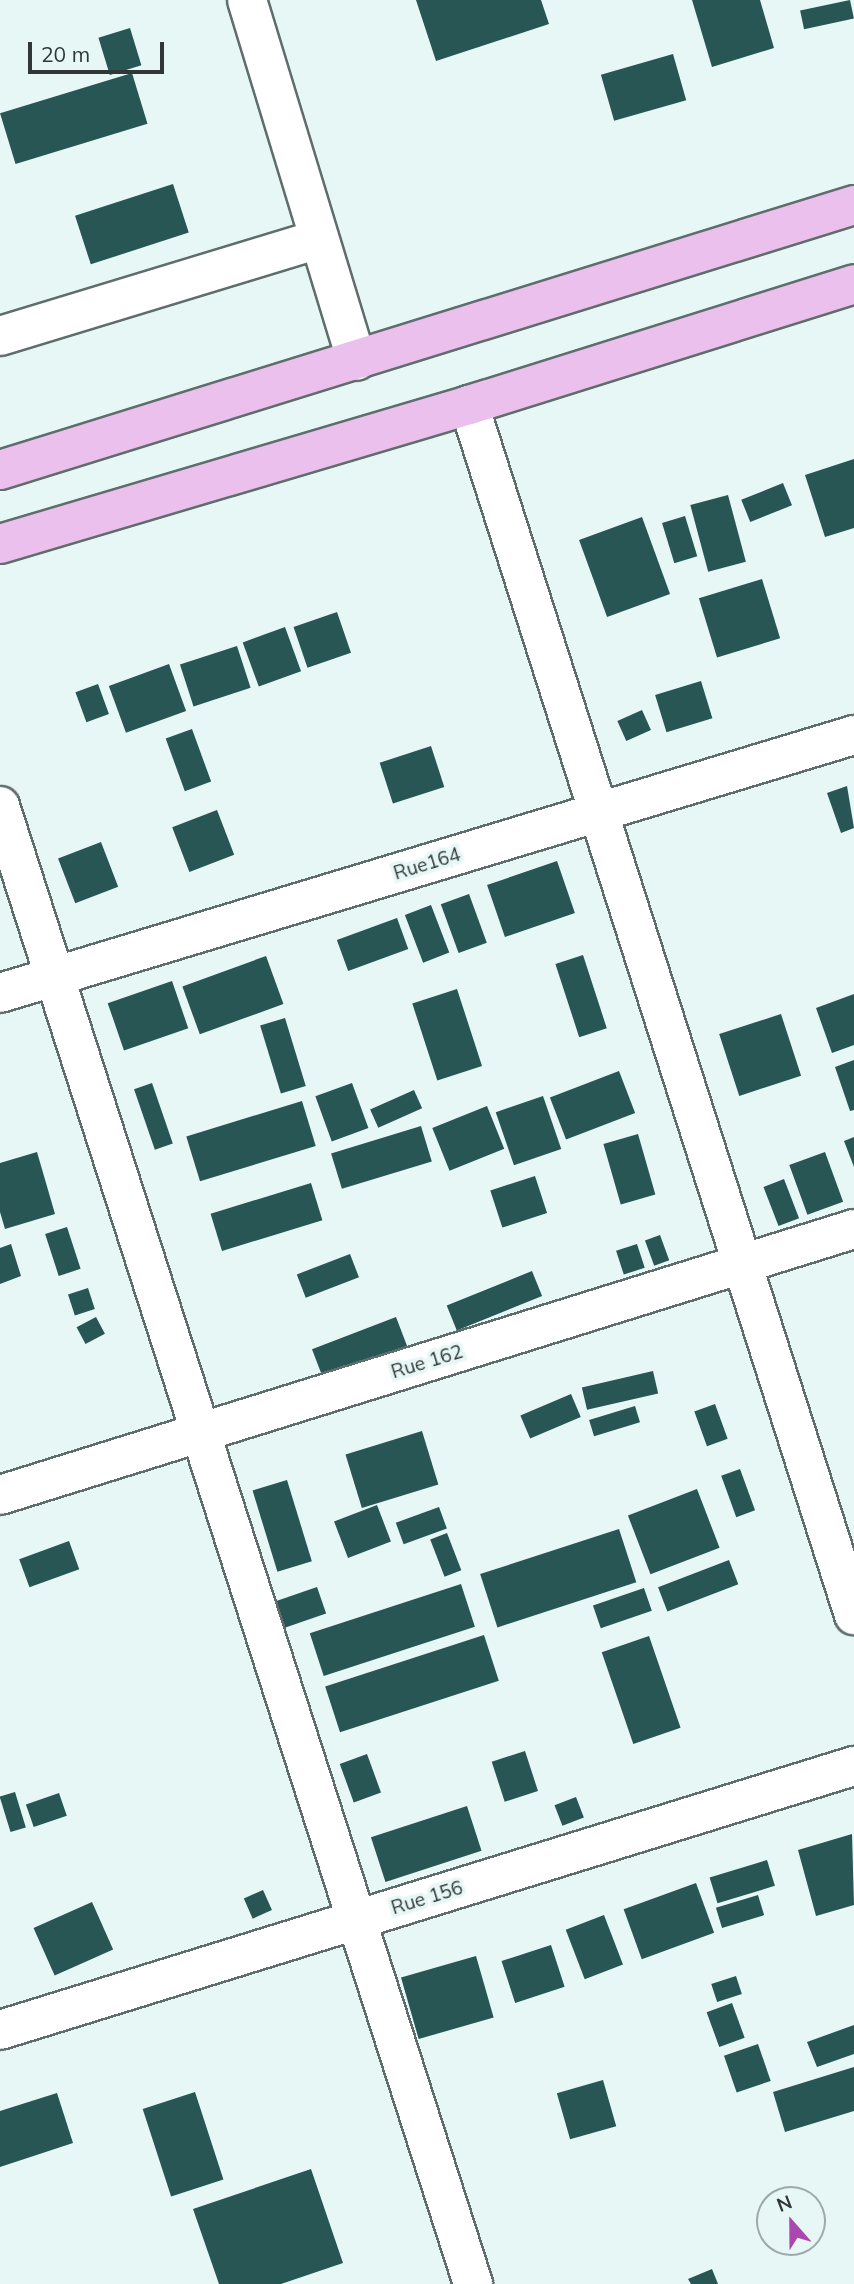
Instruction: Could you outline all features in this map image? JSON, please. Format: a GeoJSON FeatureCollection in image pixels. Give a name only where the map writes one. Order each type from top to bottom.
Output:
{"type":"FeatureCollection","features":[{"type":"Feature","properties":{"kind":"main road"},"geometry":{"type":"LineString","coordinates":[[0,470],[854,205]]}},
{"type":"Feature","properties":{"kind":"main road"},"geometry":{"type":"LineString","coordinates":[[0,544],[469,405],[854,284]]}},
{"type":"Feature","properties":{"kind":"street"},"geometry":{"type":"LineString","coordinates":[[247,0],[358,361]]}},
{"type":"Feature","properties":{"kind":"street"},"geometry":{"type":"LineString","coordinates":[[0,335],[320,239]]}},
{"type":"Feature","properties":{"kind":"street"},"geometry":{"type":"LineString","coordinates":[[469,405],[854,1615]]}},
{"type":"Feature","properties":{"kind":"street","name":"Rue164"},"geometry":{"type":"LineString","coordinates":[[0,993],[854,735]]}},
{"type":"Feature","properties":{"kind":"street"},"geometry":{"type":"LineString","coordinates":[[0,806],[473,2284]]}},
{"type":"Feature","properties":{"kind":"street","name":"Rue 162"},"geometry":{"type":"LineString","coordinates":[[0,1495],[854,1229]]}},
{"type":"Feature","properties":{"kind":"street","name":"Rue 156"},"geometry":{"type":"LineString","coordinates":[[0,2030],[854,1766]]}},
{"type":"Feature","properties":{"kind":"building"},"geometry":{"type":"Polygon","coordinates":[[[416,0],[541,0],[549,24],[436,61],[416,0]]]}},
{"type":"Feature","properties":{"kind":"building"},"geometry":{"type":"Polygon","coordinates":[[[692,0],[760,0],[774,48],[712,67],[692,0]]]}},
{"type":"Feature","properties":{"kind":"building"},"geometry":{"type":"Polygon","coordinates":[[[850,0],[854,19],[804,29],[800,11],[850,0]]]}},
{"type":"Feature","properties":{"kind":"building"},"geometry":{"type":"Polygon","coordinates":[[[130,28],[141,65],[110,75],[98,38],[130,28]]]}},
{"type":"Feature","properties":{"kind":"building"},"geometry":{"type":"Polygon","coordinates":[[[673,54],[686,100],[614,121],[601,75],[673,54]]]}},
{"type":"Feature","properties":{"kind":"building"},"geometry":{"type":"Polygon","coordinates":[[[132,73],[147,124],[16,164],[0,113],[132,73]]]}},
{"type":"Feature","properties":{"kind":"building"},"geometry":{"type":"Polygon","coordinates":[[[173,184],[189,233],[91,264],[75,216],[173,184]]]}},
{"type":"Feature","properties":{"kind":"building"},"geometry":{"type":"Polygon","coordinates":[[[854,459],[854,528],[825,537],[805,475],[854,459]]]}},
{"type":"Feature","properties":{"kind":"building"},"geometry":{"type":"Polygon","coordinates":[[[783,483],[792,505],[750,522],[741,500],[783,483]]]}},
{"type":"Feature","properties":{"kind":"building"},"geometry":{"type":"Polygon","coordinates":[[[728,495],[746,562],[708,572],[690,505],[728,495]]]}},
{"type":"Feature","properties":{"kind":"building"},"geometry":{"type":"Polygon","coordinates":[[[685,516],[697,556],[674,563],[662,523],[685,516]]]}},
{"type":"Feature","properties":{"kind":"building"},"geometry":{"type":"Polygon","coordinates":[[[642,517],[670,594],[607,617],[579,540],[642,517]]]}},
{"type":"Feature","properties":{"kind":"building"},"geometry":{"type":"Polygon","coordinates":[[[762,579],[780,638],[717,658],[699,598],[762,579]]]}},
{"type":"Feature","properties":{"kind":"building"},"geometry":{"type":"Polygon","coordinates":[[[337,612],[351,653],[308,668],[294,627],[337,612]]]}},
{"type":"Feature","properties":{"kind":"building"},"geometry":{"type":"Polygon","coordinates":[[[285,627],[301,671],[259,687],[243,642],[285,627]]]}},
{"type":"Feature","properties":{"kind":"building"},"geometry":{"type":"Polygon","coordinates":[[[237,646],[251,688],[194,706],[180,665],[237,646]]]}},
{"type":"Feature","properties":{"kind":"building"},"geometry":{"type":"Polygon","coordinates":[[[169,664],[186,711],[126,733],[109,686],[169,664]]]}},
{"type":"Feature","properties":{"kind":"building"},"geometry":{"type":"Polygon","coordinates":[[[701,681],[712,718],[666,732],[655,695],[701,681]]]}},
{"type":"Feature","properties":{"kind":"building"},"geometry":{"type":"Polygon","coordinates":[[[98,684],[109,714],[86,722],[75,692],[98,684]]]}},
{"type":"Feature","properties":{"kind":"building"},"geometry":{"type":"Polygon","coordinates":[[[642,710],[651,730],[626,741],[617,721],[642,710]]]}},
{"type":"Feature","properties":{"kind":"building"},"geometry":{"type":"Polygon","coordinates":[[[192,729],[211,782],[185,791],[166,739],[192,729]]]}},
{"type":"Feature","properties":{"kind":"building"},"geometry":{"type":"Polygon","coordinates":[[[431,746],[444,787],[393,804],[380,763],[431,746]]]}},
{"type":"Feature","properties":{"kind":"building"},"geometry":{"type":"Polygon","coordinates":[[[847,786],[854,828],[841,833],[827,793],[847,786]]]}},
{"type":"Feature","properties":{"kind":"building"},"geometry":{"type":"Polygon","coordinates":[[[217,810],[234,855],[189,872],[172,827],[217,810]]]}},
{"type":"Feature","properties":{"kind":"building"},"geometry":{"type":"Polygon","coordinates":[[[101,842],[118,887],[75,903],[58,858],[101,842]]]}},
{"type":"Feature","properties":{"kind":"building"},"geometry":{"type":"Polygon","coordinates":[[[557,861],[575,913],[505,937],[487,885],[557,861]]]}},
{"type":"Feature","properties":{"kind":"building"},"geometry":{"type":"Polygon","coordinates":[[[469,894],[487,943],[459,953],[441,904],[469,894]]]}},
{"type":"Feature","properties":{"kind":"building"},"geometry":{"type":"Polygon","coordinates":[[[431,905],[449,953],[423,963],[405,915],[431,905]]]}},
{"type":"Feature","properties":{"kind":"building"},"geometry":{"type":"Polygon","coordinates":[[[397,918],[408,949],[348,971],[337,940],[397,918]]]}},
{"type":"Feature","properties":{"kind":"building"},"geometry":{"type":"Polygon","coordinates":[[[583,955],[607,1028],[579,1037],[555,964],[583,955]]]}},
{"type":"Feature","properties":{"kind":"building"},"geometry":{"type":"Polygon","coordinates":[[[266,956],[283,1004],[200,1034],[182,986],[266,956]]]}},
{"type":"Feature","properties":{"kind":"building"},"geometry":{"type":"Polygon","coordinates":[[[172,981],[188,1028],[124,1050],[108,1003],[172,981]]]}},
{"type":"Feature","properties":{"kind":"building"},"geometry":{"type":"Polygon","coordinates":[[[457,989],[482,1066],[437,1081],[412,1004],[457,989]]]}},
{"type":"Feature","properties":{"kind":"building"},"geometry":{"type":"Polygon","coordinates":[[[854,994],[854,1045],[832,1053],[816,1008],[854,994]]]}},
{"type":"Feature","properties":{"kind":"building"},"geometry":{"type":"Polygon","coordinates":[[[781,1014],[801,1076],[739,1096],[719,1034],[781,1014]]]}},
{"type":"Feature","properties":{"kind":"building"},"geometry":{"type":"Polygon","coordinates":[[[285,1018],[306,1086],[281,1093],[260,1026],[285,1018]]]}},
{"type":"Feature","properties":{"kind":"building"},"geometry":{"type":"Polygon","coordinates":[[[854,1060],[854,1110],[850,1111],[835,1067],[854,1060]]]}},
{"type":"Feature","properties":{"kind":"building"},"geometry":{"type":"Polygon","coordinates":[[[619,1071],[635,1113],[566,1140],[550,1098],[619,1071]]]}},
{"type":"Feature","properties":{"kind":"building"},"geometry":{"type":"Polygon","coordinates":[[[152,1083],[173,1144],[155,1150],[134,1089],[152,1083]]]}},
{"type":"Feature","properties":{"kind":"building"},"geometry":{"type":"Polygon","coordinates":[[[352,1083],[368,1128],[332,1141],[315,1096],[352,1083]]]}},
{"type":"Feature","properties":{"kind":"building"},"geometry":{"type":"Polygon","coordinates":[[[414,1090],[422,1108],[378,1128],[370,1110],[414,1090]]]}},
{"type":"Feature","properties":{"kind":"building"},"geometry":{"type":"Polygon","coordinates":[[[543,1096],[561,1149],[514,1165],[496,1112],[543,1096]]]}},
{"type":"Feature","properties":{"kind":"building"},"geometry":{"type":"Polygon","coordinates":[[[302,1101],[316,1146],[200,1181],[186,1136],[302,1101]]]}},
{"type":"Feature","properties":{"kind":"building"},"geometry":{"type":"Polygon","coordinates":[[[487,1106],[504,1149],[450,1171],[432,1128],[487,1106]]]}},
{"type":"Feature","properties":{"kind":"building"},"geometry":{"type":"Polygon","coordinates":[[[421,1126],[432,1161],[342,1189],[331,1153],[421,1126]]]}},
{"type":"Feature","properties":{"kind":"building"},"geometry":{"type":"Polygon","coordinates":[[[638,1134],[655,1195],[621,1204],[603,1144],[638,1134]]]}},
{"type":"Feature","properties":{"kind":"building"},"geometry":{"type":"Polygon","coordinates":[[[854,1137],[854,1167],[844,1141],[854,1137]]]}},
{"type":"Feature","properties":{"kind":"building"},"geometry":{"type":"Polygon","coordinates":[[[37,1152],[55,1214],[5,1229],[0,1212],[0,1163],[37,1152]]]}},
{"type":"Feature","properties":{"kind":"building"},"geometry":{"type":"Polygon","coordinates":[[[825,1152],[843,1202],[807,1215],[789,1165],[825,1152]]]}},
{"type":"Feature","properties":{"kind":"building"},"geometry":{"type":"Polygon","coordinates":[[[535,1176],[547,1213],[502,1228],[490,1191],[535,1176]]]}},
{"type":"Feature","properties":{"kind":"building"},"geometry":{"type":"Polygon","coordinates":[[[784,1179],[799,1218],[779,1226],[763,1187],[784,1179]]]}},
{"type":"Feature","properties":{"kind":"building"},"geometry":{"type":"Polygon","coordinates":[[[311,1183],[322,1220],[222,1251],[211,1214],[311,1183]]]}},
{"type":"Feature","properties":{"kind":"building"},"geometry":{"type":"Polygon","coordinates":[[[67,1227],[81,1269],[59,1276],[45,1234],[67,1227]]]}},
{"type":"Feature","properties":{"kind":"building"},"geometry":{"type":"Polygon","coordinates":[[[660,1235],[669,1260],[654,1266],[645,1240],[660,1235]]]}},
{"type":"Feature","properties":{"kind":"building"},"geometry":{"type":"Polygon","coordinates":[[[11,1244],[21,1276],[0,1284],[0,1248],[11,1244]]]}},
{"type":"Feature","properties":{"kind":"building"},"geometry":{"type":"Polygon","coordinates":[[[637,1244],[645,1268],[624,1275],[616,1251],[637,1244]]]}},
{"type":"Feature","properties":{"kind":"building"},"geometry":{"type":"Polygon","coordinates":[[[350,1254],[359,1277],[306,1298],[297,1274],[350,1254]]]}},
{"type":"Feature","properties":{"kind":"building"},"geometry":{"type":"Polygon","coordinates":[[[532,1271],[542,1296],[457,1330],[447,1305],[532,1271]]]}},
{"type":"Feature","properties":{"kind":"building"},"geometry":{"type":"Polygon","coordinates":[[[88,1288],[95,1309],[75,1315],[68,1294],[88,1288]]]}},
{"type":"Feature","properties":{"kind":"building"},"geometry":{"type":"Polygon","coordinates":[[[96,1317],[105,1334],[85,1344],[77,1327],[96,1317]]]}},
{"type":"Feature","properties":{"kind":"building"},"geometry":{"type":"Polygon","coordinates":[[[396,1317],[407,1346],[323,1378],[312,1349],[396,1317]]]}},
{"type":"Feature","properties":{"kind":"building"},"geometry":{"type":"Polygon","coordinates":[[[653,1371],[658,1393],[587,1410],[582,1387],[653,1371]]]}},
{"type":"Feature","properties":{"kind":"building"},"geometry":{"type":"Polygon","coordinates":[[[571,1394],[581,1417],[530,1439],[520,1415],[571,1394]]]}},
{"type":"Feature","properties":{"kind":"building"},"geometry":{"type":"Polygon","coordinates":[[[715,1404],[728,1439],[707,1446],[694,1412],[715,1404]]]}},
{"type":"Feature","properties":{"kind":"building"},"geometry":{"type":"Polygon","coordinates":[[[635,1406],[640,1422],[594,1436],[589,1420],[635,1406]]]}},
{"type":"Feature","properties":{"kind":"building"},"geometry":{"type":"Polygon","coordinates":[[[422,1431],[438,1485],[362,1508],[345,1454],[422,1431]]]}},
{"type":"Feature","properties":{"kind":"building"},"geometry":{"type":"Polygon","coordinates":[[[740,1469],[755,1510],[736,1517],[721,1476],[740,1469]]]}},
{"type":"Feature","properties":{"kind":"building"},"geometry":{"type":"Polygon","coordinates":[[[287,1480],[312,1561],[277,1572],[253,1491],[287,1480]]]}},
{"type":"Feature","properties":{"kind":"building"},"geometry":{"type":"Polygon","coordinates":[[[697,1489],[720,1548],[650,1574],[628,1516],[697,1489]]]}},
{"type":"Feature","properties":{"kind":"building"},"geometry":{"type":"Polygon","coordinates":[[[377,1505],[391,1541],[348,1558],[334,1521],[377,1505]]]}},
{"type":"Feature","properties":{"kind":"building"},"geometry":{"type":"Polygon","coordinates":[[[439,1507],[447,1529],[404,1544],[396,1523],[439,1507]]]}},
{"type":"Feature","properties":{"kind":"building"},"geometry":{"type":"Polygon","coordinates":[[[619,1529],[636,1582],[497,1627],[480,1574],[619,1529]]]}},
{"type":"Feature","properties":{"kind":"building"},"geometry":{"type":"Polygon","coordinates":[[[447,1533],[461,1570],[445,1577],[430,1539],[447,1533]]]}},
{"type":"Feature","properties":{"kind":"building"},"geometry":{"type":"Polygon","coordinates":[[[69,1541],[79,1569],[29,1587],[19,1559],[69,1541]]]}},
{"type":"Feature","properties":{"kind":"building"},"geometry":{"type":"Polygon","coordinates":[[[729,1560],[738,1584],[667,1612],[658,1587],[729,1560]]]}},
{"type":"Feature","properties":{"kind":"building"},"geometry":{"type":"Polygon","coordinates":[[[461,1584],[475,1627],[324,1676],[310,1633],[461,1584]]]}},
{"type":"Feature","properties":{"kind":"building"},"geometry":{"type":"Polygon","coordinates":[[[317,1587],[326,1613],[283,1628],[274,1602],[317,1587]]]}},
{"type":"Feature","properties":{"kind":"building"},"geometry":{"type":"Polygon","coordinates":[[[644,1588],[652,1611],[601,1628],[593,1606],[644,1588]]]}},
{"type":"Feature","properties":{"kind":"building"},"geometry":{"type":"Polygon","coordinates":[[[484,1635],[499,1681],[340,1732],[325,1687],[484,1635]]]}},
{"type":"Feature","properties":{"kind":"building"},"geometry":{"type":"Polygon","coordinates":[[[649,1636],[681,1728],[633,1744],[602,1652],[649,1636]]]}},
{"type":"Feature","properties":{"kind":"building"},"geometry":{"type":"Polygon","coordinates":[[[525,1751],[538,1791],[505,1802],[492,1762],[525,1751]]]}},
{"type":"Feature","properties":{"kind":"building"},"geometry":{"type":"Polygon","coordinates":[[[367,1754],[381,1793],[354,1802],[340,1764],[367,1754]]]}},
{"type":"Feature","properties":{"kind":"building"},"geometry":{"type":"Polygon","coordinates":[[[15,1792],[26,1827],[11,1832],[0,1797],[15,1792]]]}},
{"type":"Feature","properties":{"kind":"building"},"geometry":{"type":"Polygon","coordinates":[[[59,1793],[67,1816],[34,1827],[26,1804],[59,1793]]]}},
{"type":"Feature","properties":{"kind":"building"},"geometry":{"type":"Polygon","coordinates":[[[576,1797],[584,1818],[562,1826],[555,1805],[576,1797]]]}},
{"type":"Feature","properties":{"kind":"building"},"geometry":{"type":"Polygon","coordinates":[[[467,1806],[482,1851],[385,1882],[371,1837],[467,1806]]]}},
{"type":"Feature","properties":{"kind":"building"},"geometry":{"type":"Polygon","coordinates":[[[852,1834],[854,1905],[816,1916],[798,1850],[852,1834]]]}},
{"type":"Feature","properties":{"kind":"building"},"geometry":{"type":"Polygon","coordinates":[[[767,1860],[775,1886],[718,1903],[710,1878],[767,1860]]]}},
{"type":"Feature","properties":{"kind":"building"},"geometry":{"type":"Polygon","coordinates":[[[696,1883],[714,1933],[642,1959],[624,1909],[696,1883]]]}},
{"type":"Feature","properties":{"kind":"building"},"geometry":{"type":"Polygon","coordinates":[[[263,1890],[272,1910],[253,1919],[244,1899],[263,1890]]]}},
{"type":"Feature","properties":{"kind":"building"},"geometry":{"type":"Polygon","coordinates":[[[758,1895],[764,1915],[722,1928],[716,1908],[758,1895]]]}},
{"type":"Feature","properties":{"kind":"building"},"geometry":{"type":"Polygon","coordinates":[[[92,1902],[113,1950],[55,1976],[34,1928],[92,1902]]]}},
{"type":"Feature","properties":{"kind":"building"},"geometry":{"type":"Polygon","coordinates":[[[604,1915],[623,1964],[585,1979],[566,1930],[604,1915]]]}},
{"type":"Feature","properties":{"kind":"building"},"geometry":{"type":"Polygon","coordinates":[[[551,1945],[565,1987],[515,2003],[502,1961],[551,1945]]]}},
{"type":"Feature","properties":{"kind":"building"},"geometry":{"type":"Polygon","coordinates":[[[476,1956],[494,2018],[419,2039],[401,1977],[476,1956]]]}},
{"type":"Feature","properties":{"kind":"building"},"geometry":{"type":"Polygon","coordinates":[[[736,1976],[742,1994],[717,2002],[711,1984],[736,1976]]]}},
{"type":"Feature","properties":{"kind":"building"},"geometry":{"type":"Polygon","coordinates":[[[732,2003],[745,2038],[719,2047],[707,2012],[732,2003]]]}},
{"type":"Feature","properties":{"kind":"building"},"geometry":{"type":"Polygon","coordinates":[[[854,2025],[854,2054],[817,2067],[807,2042],[854,2025]]]}},
{"type":"Feature","properties":{"kind":"building"},"geometry":{"type":"Polygon","coordinates":[[[758,2044],[771,2081],[737,2093],[724,2056],[758,2044]]]}},
{"type":"Feature","properties":{"kind":"building"},"geometry":{"type":"Polygon","coordinates":[[[854,2067],[854,2111],[785,2132],[773,2092],[854,2067]]]}},
{"type":"Feature","properties":{"kind":"building"},"geometry":{"type":"Polygon","coordinates":[[[603,2080],[616,2126],[570,2139],[557,2093],[603,2080]]]}},
{"type":"Feature","properties":{"kind":"building"},"geometry":{"type":"Polygon","coordinates":[[[195,2092],[223,2179],[171,2196],[143,2109],[195,2092]]]}},
{"type":"Feature","properties":{"kind":"building"},"geometry":{"type":"Polygon","coordinates":[[[57,2093],[73,2143],[0,2167],[0,2111],[57,2093]]]}},
{"type":"Feature","properties":{"kind":"building"},"geometry":{"type":"Polygon","coordinates":[[[311,2169],[343,2263],[281,2284],[219,2284],[193,2209],[311,2169]]]}},
{"type":"Feature","properties":{"kind":"building"},"geometry":{"type":"Polygon","coordinates":[[[712,2269],[718,2284],[691,2284],[688,2279],[712,2269]]]}}]}
